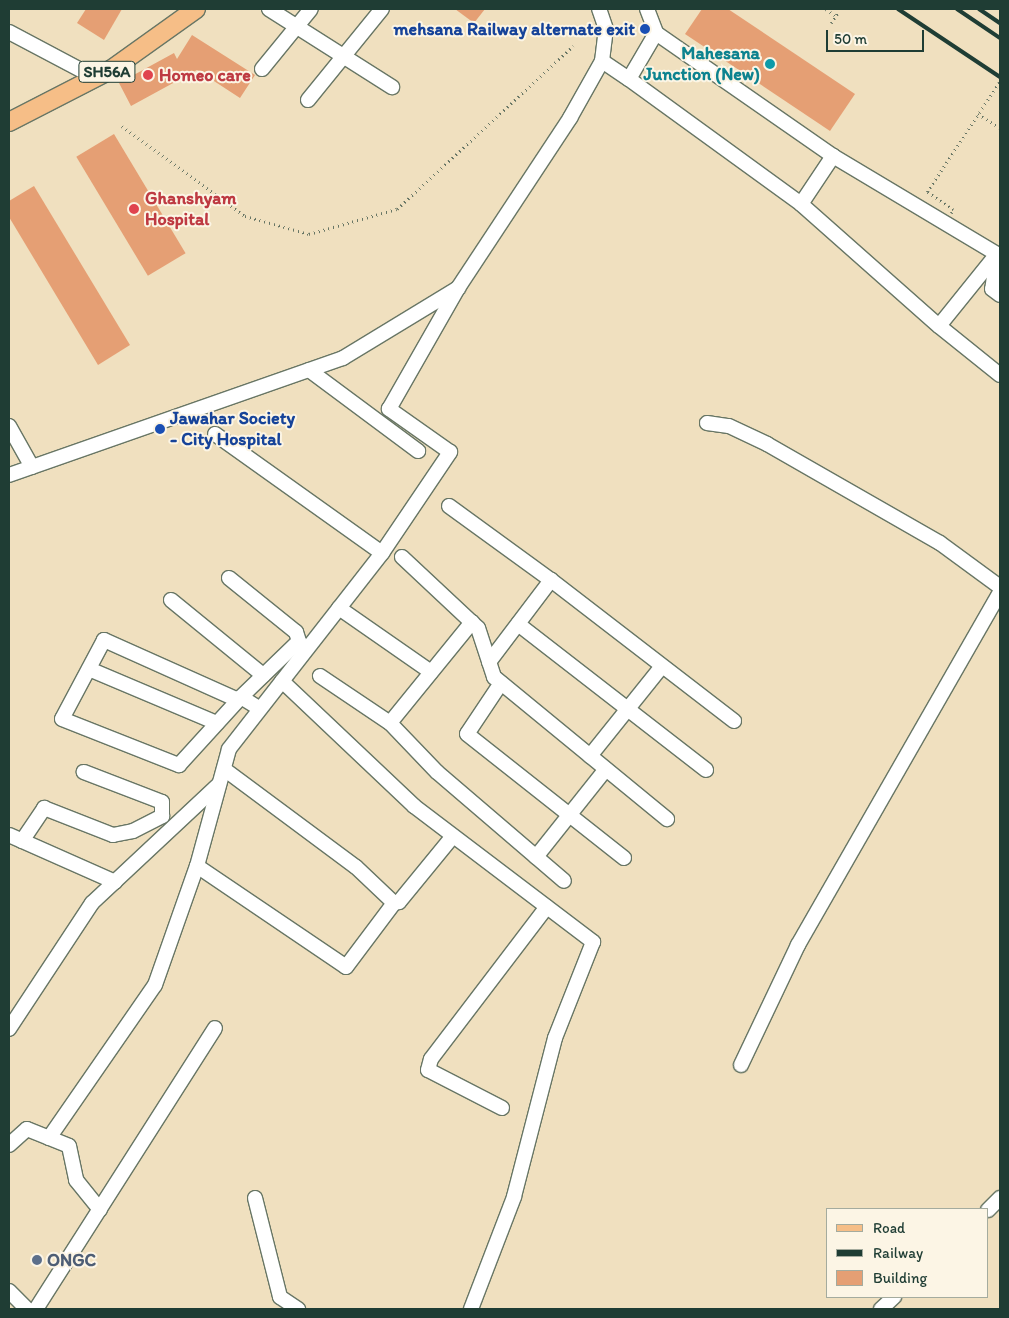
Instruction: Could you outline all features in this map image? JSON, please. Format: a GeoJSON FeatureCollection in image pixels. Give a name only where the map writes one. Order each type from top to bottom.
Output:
{"type":"FeatureCollection","features":[{"type":"Feature","properties":{"kind":"main road","name":"SH56A"},"geometry":{"type":"LineString","coordinates":[[9,122],[96,78],[191,16],[196,9]]}},
{"type":"Feature","properties":{"kind":"street"},"geometry":{"type":"LineString","coordinates":[[269,9],[296,28],[392,87]]}},
{"type":"Feature","properties":{"kind":"street"},"geometry":{"type":"LineString","coordinates":[[262,69],[311,9]]}},
{"type":"Feature","properties":{"kind":"street"},"geometry":{"type":"LineString","coordinates":[[308,100],[382,9]]}},
{"type":"Feature","properties":{"kind":"street"},"geometry":{"type":"LineString","coordinates":[[49,1138],[155,985],[197,866],[229,749],[382,553],[450,452],[389,409],[458,288],[570,118],[602,61],[606,29],[599,9]]}},
{"type":"Feature","properties":{"kind":"street"},"geometry":{"type":"LineString","coordinates":[[647,9],[656,33],[833,156],[997,254]]}},
{"type":"Feature","properties":{"kind":"street"},"geometry":{"type":"LineString","coordinates":[[9,32],[96,78]]}},
{"type":"Feature","properties":{"kind":"street"},"geometry":{"type":"LineString","coordinates":[[629,79],[656,33]]}},
{"type":"Feature","properties":{"kind":"street"},"geometry":{"type":"LineString","coordinates":[[602,61],[802,204],[939,326],[1000,375]]}},
{"type":"Feature","properties":{"kind":"street"},"geometry":{"type":"LineString","coordinates":[[802,204],[833,156]]}},
{"type":"Feature","properties":{"kind":"street"},"geometry":{"type":"LineString","coordinates":[[997,254],[992,289],[1000,295]]}},
{"type":"Feature","properties":{"kind":"street"},"geometry":{"type":"LineString","coordinates":[[939,326],[997,254]]}},
{"type":"Feature","properties":{"kind":"street"},"geometry":{"type":"LineString","coordinates":[[9,475],[343,358],[458,288]]}},
{"type":"Feature","properties":{"kind":"street"},"geometry":{"type":"LineString","coordinates":[[309,370],[418,451]]}},
{"type":"Feature","properties":{"kind":"street"},"geometry":{"type":"LineString","coordinates":[[707,423],[729,426],[767,444],[940,543],[1000,587]]}},
{"type":"Feature","properties":{"kind":"street"},"geometry":{"type":"LineString","coordinates":[[9,426],[32,467]]}},
{"type":"Feature","properties":{"kind":"street"},"geometry":{"type":"LineString","coordinates":[[215,434],[382,553]]}},
{"type":"Feature","properties":{"kind":"street"},"geometry":{"type":"LineString","coordinates":[[449,506],[551,580],[734,721]]}},
{"type":"Feature","properties":{"kind":"street"},"geometry":{"type":"LineString","coordinates":[[402,556],[478,628],[494,677],[667,819]]}},
{"type":"Feature","properties":{"kind":"street"},"geometry":{"type":"LineString","coordinates":[[229,578],[296,632],[299,641],[241,697],[179,765],[62,719],[104,640],[238,700],[241,697]]}},
{"type":"Feature","properties":{"kind":"street"},"geometry":{"type":"LineString","coordinates":[[489,662],[551,580]]}},
{"type":"Feature","properties":{"kind":"street"},"geometry":{"type":"LineString","coordinates":[[741,1065],[798,945],[1000,592]]}},
{"type":"Feature","properties":{"kind":"street"},"geometry":{"type":"LineString","coordinates":[[171,600],[263,675]]}},
{"type":"Feature","properties":{"kind":"street"},"geometry":{"type":"LineString","coordinates":[[339,608],[432,672]]}},
{"type":"Feature","properties":{"kind":"street"},"geometry":{"type":"LineString","coordinates":[[390,723],[472,622]]}},
{"type":"Feature","properties":{"kind":"street"},"geometry":{"type":"LineString","coordinates":[[518,624],[706,770]]}},
{"type":"Feature","properties":{"kind":"street"},"geometry":{"type":"LineString","coordinates":[[590,756],[662,666]]}},
{"type":"Feature","properties":{"kind":"street"},"geometry":{"type":"LineString","coordinates":[[89,669],[217,723]]}},
{"type":"Feature","properties":{"kind":"street"},"geometry":{"type":"LineString","coordinates":[[320,676],[390,723],[437,772],[564,881]]}},
{"type":"Feature","properties":{"kind":"street"},"geometry":{"type":"LineString","coordinates":[[282,681],[414,806],[593,942],[555,1038],[514,1197],[471,1309]]}},
{"type":"Feature","properties":{"kind":"street"},"geometry":{"type":"LineString","coordinates":[[501,683],[467,734],[624,858]]}},
{"type":"Feature","properties":{"kind":"street"},"geometry":{"type":"LineString","coordinates":[[241,697],[260,709]]}},
{"type":"Feature","properties":{"kind":"street"},"geometry":{"type":"LineString","coordinates":[[224,769],[356,867],[394,904]]}},
{"type":"Feature","properties":{"kind":"street"},"geometry":{"type":"LineString","coordinates":[[536,857],[606,769]]}},
{"type":"Feature","properties":{"kind":"street"},"geometry":{"type":"LineString","coordinates":[[22,842],[44,808],[67,820],[113,835],[133,830],[162,816],[162,802],[84,772]]}},
{"type":"Feature","properties":{"kind":"street"},"geometry":{"type":"LineString","coordinates":[[9,1029],[92,903],[220,783]]}},
{"type":"Feature","properties":{"kind":"street"},"geometry":{"type":"LineString","coordinates":[[9,835],[115,882]]}},
{"type":"Feature","properties":{"kind":"street"},"geometry":{"type":"LineString","coordinates":[[197,866],[346,967],[394,904],[399,902],[453,836]]}},
{"type":"Feature","properties":{"kind":"street"},"geometry":{"type":"LineString","coordinates":[[502,1108],[428,1070],[432,1060],[547,907]]}},
{"type":"Feature","properties":{"kind":"street"},"geometry":{"type":"LineString","coordinates":[[36,1309],[215,1028]]}},
{"type":"Feature","properties":{"kind":"street"},"geometry":{"type":"LineString","coordinates":[[9,1145],[27,1129],[69,1146],[76,1180],[100,1210]]}},
{"type":"Feature","properties":{"kind":"street"},"geometry":{"type":"LineString","coordinates":[[255,1198],[280,1297],[298,1309]]}},
{"type":"Feature","properties":{"kind":"street"},"geometry":{"type":"LineString","coordinates":[[989,1209],[1000,1198]]}},
{"type":"Feature","properties":{"kind":"street"},"geometry":{"type":"LineString","coordinates":[[9,1291],[27,1309]]}},
{"type":"Feature","properties":{"kind":"street"},"geometry":{"type":"LineString","coordinates":[[880,1309],[893,1298]]}},
{"type":"Feature","properties":{"kind":"path"},"geometry":{"type":"LineString","coordinates":[[826,9],[836,16]]}},
{"type":"Feature","properties":{"kind":"path"},"geometry":{"type":"LineString","coordinates":[[830,23],[839,11]]}},
{"type":"Feature","properties":{"kind":"path"},"geometry":{"type":"LineString","coordinates":[[122,126],[245,216],[309,234],[397,209],[573,46]]}},
{"type":"Feature","properties":{"kind":"path"},"geometry":{"type":"LineString","coordinates":[[953,210],[926,192],[1000,81]]}},
{"type":"Feature","properties":{"kind":"path"},"geometry":{"type":"LineString","coordinates":[[978,114],[1000,128]]}},
{"type":"Feature","properties":{"kind":"building"},"geometry":{"type":"Polygon","coordinates":[[[86,9],[122,9],[104,40],[77,23],[86,9]]]}},
{"type":"Feature","properties":{"kind":"building"},"geometry":{"type":"Polygon","coordinates":[[[455,9],[485,9],[474,23],[455,9]]]}},
{"type":"Feature","properties":{"kind":"building","name":"Mahesana Junction (New)"},"geometry":{"type":"Polygon","coordinates":[[[702,9],[728,9],[855,94],[830,131],[685,34],[702,9]]]}},
{"type":"Feature","properties":{"kind":"building"},"geometry":{"type":"Polygon","coordinates":[[[192,35],[255,75],[240,98],[197,70],[131,106],[119,83],[174,53],[177,59],[192,35]]]}},
{"type":"Feature","properties":{"kind":"building"},"geometry":{"type":"Polygon","coordinates":[[[114,134],[186,253],[148,276],[76,157],[114,134]]]}},
{"type":"Feature","properties":{"kind":"building"},"geometry":{"type":"Polygon","coordinates":[[[34,186],[130,345],[98,365],[9,217],[9,201],[34,186]]]}},
{"type":"Feature","properties":{"kind":"railway"},"geometry":{"type":"LineString","coordinates":[[898,9],[1000,77]]}},
{"type":"Feature","properties":{"kind":"railway"},"geometry":{"type":"LineString","coordinates":[[957,9],[1000,38]]}},
{"type":"Feature","properties":{"kind":"railway"},"geometry":{"type":"LineString","coordinates":[[979,9],[1000,23]]}},
{"type":"Feature","properties":{"kind":"place","name":"mehsana Railway alternate exit"},"geometry":{"type":"Point","coordinates":[645,29]}},
{"type":"Feature","properties":{"kind":"place","name":"Mahesana Junction (New)"},"geometry":{"type":"Point","coordinates":[770,64]}},
{"type":"Feature","properties":{"kind":"place","name":"Homeo care"},"geometry":{"type":"Point","coordinates":[148,75]}},
{"type":"Feature","properties":{"kind":"place","name":"Ghanshyam Hospital"},"geometry":{"type":"Point","coordinates":[134,209]}},
{"type":"Feature","properties":{"kind":"place","name":"Jawahar Society - City Hospital"},"geometry":{"type":"Point","coordinates":[160,429]}},
{"type":"Feature","properties":{"kind":"place","name":"ONGC"},"geometry":{"type":"Point","coordinates":[37,1260]}}]}
